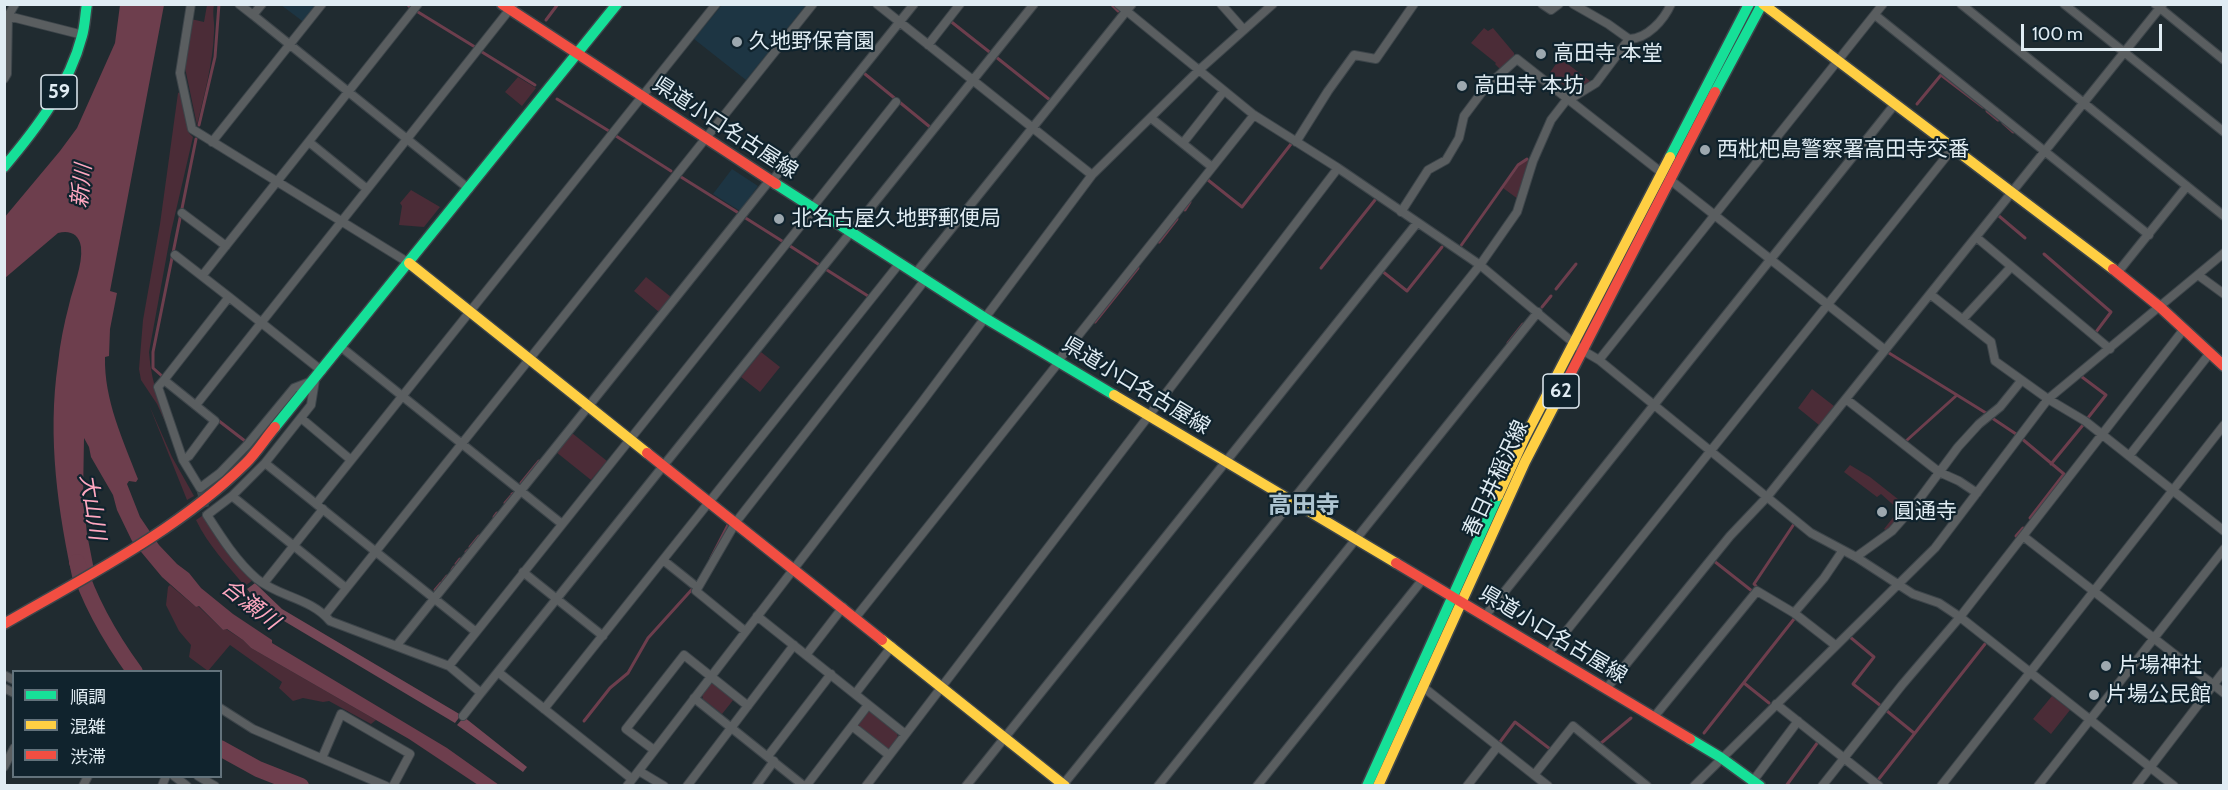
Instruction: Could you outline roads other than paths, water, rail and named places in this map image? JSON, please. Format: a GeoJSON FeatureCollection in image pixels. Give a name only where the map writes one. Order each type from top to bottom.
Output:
{"type":"FeatureCollection","features":[{"type":"Feature","properties":{"kind":"main road"},"geometry":{"type":"LineString","coordinates":[[4,624],[183,517],[247,462],[617,4]]}},
{"type":"Feature","properties":{"kind":"main road","name":"春日井稲沢線"},"geometry":{"type":"LineString","coordinates":[[1367,786],[1456,599],[1526,437],[1578,346],[1749,4]]}},
{"type":"Feature","properties":{"kind":"main road"},"geometry":{"type":"LineString","coordinates":[[1763,4],[1778,9],[1894,104],[2118,272],[2160,307],[2223,366]]}},
{"type":"Feature","properties":{"kind":"main road","name":"春日井稲沢線"},"geometry":{"type":"LineString","coordinates":[[1665,176],[1763,4]]}},
{"type":"Feature","properties":{"kind":"main road","name":"59"},"geometry":{"type":"LineString","coordinates":[[4,167],[45,116],[57,96],[83,35],[86,6]]}},
{"type":"Feature","properties":{"kind":"main road","name":"県道小口名古屋線"},"geometry":{"type":"LineString","coordinates":[[509,6],[577,55],[985,318],[1654,717],[1720,757],[1757,783]]}},
{"type":"Feature","properties":{"kind":"main road"},"geometry":{"type":"LineString","coordinates":[[410,262],[1063,785]]}},
{"type":"Feature","properties":{"kind":"main road","name":"春日井稲沢線"},"geometry":{"type":"LineString","coordinates":[[1378,786],[1423,687],[1456,599]]}},
{"type":"Feature","properties":{"kind":"street"},"geometry":{"type":"LineString","coordinates":[[4,79],[7,74],[6,16],[15,4]]}},
{"type":"Feature","properties":{"kind":"street"},"geometry":{"type":"LineString","coordinates":[[191,4],[180,73],[192,129],[410,262]]}},
{"type":"Feature","properties":{"kind":"street"},"geometry":{"type":"LineString","coordinates":[[239,4],[469,189]]}},
{"type":"Feature","properties":{"kind":"street"},"geometry":{"type":"LineString","coordinates":[[253,15],[262,4]]}},
{"type":"Feature","properties":{"kind":"street"},"geometry":{"type":"LineString","coordinates":[[212,142],[322,4]]}},
{"type":"Feature","properties":{"kind":"street"},"geometry":{"type":"LineString","coordinates":[[202,276],[418,4]]}},
{"type":"Feature","properties":{"kind":"street"},"geometry":{"type":"LineString","coordinates":[[264,583],[294,545],[351,460],[716,4]]}},
{"type":"Feature","properties":{"kind":"street"},"geometry":{"type":"LineString","coordinates":[[325,615],[813,4]]}},
{"type":"Feature","properties":{"kind":"street"},"geometry":{"type":"LineString","coordinates":[[877,4],[1092,176]]}},
{"type":"Feature","properties":{"kind":"street"},"geometry":{"type":"LineString","coordinates":[[397,645],[914,4]]}},
{"type":"Feature","properties":{"kind":"street"},"geometry":{"type":"LineString","coordinates":[[928,45],[960,4]]}},
{"type":"Feature","properties":{"kind":"street"},"geometry":{"type":"LineString","coordinates":[[463,716],[1034,4]]}},
{"type":"Feature","properties":{"kind":"street"},"geometry":{"type":"LineString","coordinates":[[1118,4],[1129,8],[1254,115],[1338,168],[1480,265],[1812,533],[1856,557],[1913,594],[1939,603],[1960,617],[2174,786]]}},
{"type":"Feature","properties":{"kind":"street"},"geometry":{"type":"LineString","coordinates":[[1221,4],[1244,30]]}},
{"type":"Feature","properties":{"kind":"street"},"geometry":{"type":"LineString","coordinates":[[498,672],[630,782],[1092,176],[1199,70],[1273,4]]}},
{"type":"Feature","properties":{"kind":"street"},"geometry":{"type":"LineString","coordinates":[[1296,142],[1354,55],[1377,58],[1414,4]]}},
{"type":"Feature","properties":{"kind":"street"},"geometry":{"type":"LineString","coordinates":[[1542,4],[1551,10],[1559,4]]}},
{"type":"Feature","properties":{"kind":"street"},"geometry":{"type":"LineString","coordinates":[[1573,4],[1629,39],[1636,39],[1648,33],[1667,13],[1671,4]]}},
{"type":"Feature","properties":{"kind":"street"},"geometry":{"type":"LineString","coordinates":[[1599,360],[1883,4]]}},
{"type":"Feature","properties":{"kind":"street"},"geometry":{"type":"LineString","coordinates":[[1961,4],[2223,216]]}},
{"type":"Feature","properties":{"kind":"street"},"geometry":{"type":"LineString","coordinates":[[2064,4],[2223,132]]}},
{"type":"Feature","properties":{"kind":"street"},"geometry":{"type":"LineString","coordinates":[[196,405],[407,139],[509,6]]}},
{"type":"Feature","properties":{"kind":"street"},"geometry":{"type":"LineString","coordinates":[[1606,689],[1730,536],[1767,497],[2045,152],[2159,6],[2223,60]]}},
{"type":"Feature","properties":{"kind":"street"},"geometry":{"type":"LineString","coordinates":[[915,274],[1129,8]]}},
{"type":"Feature","properties":{"kind":"street"},"geometry":{"type":"LineString","coordinates":[[1875,15],[2149,235]]}},
{"type":"Feature","properties":{"kind":"street"},"geometry":{"type":"LineString","coordinates":[[6,16],[83,35]]}},
{"type":"Feature","properties":{"kind":"street"},"geometry":{"type":"LineString","coordinates":[[1063,785],[1480,265],[1517,212],[1533,160],[1551,120],[1569,99],[1596,83],[1629,39]]}},
{"type":"Feature","properties":{"kind":"street"},"geometry":{"type":"LineString","coordinates":[[1401,212],[1428,170],[1446,160],[1459,138],[1464,116],[1485,88],[1517,59],[1885,350]]}},
{"type":"Feature","properties":{"kind":"street"},"geometry":{"type":"LineString","coordinates":[[1183,143],[1224,91]]}},
{"type":"Feature","properties":{"kind":"street"},"geometry":{"type":"LineString","coordinates":[[448,666],[896,102]]}},
{"type":"Feature","properties":{"kind":"street"},"geometry":{"type":"LineString","coordinates":[[1485,616],[1894,104]]}},
{"type":"Feature","properties":{"kind":"street"},"geometry":{"type":"LineString","coordinates":[[856,617],[1254,115]]}},
{"type":"Feature","properties":{"kind":"street"},"geometry":{"type":"LineString","coordinates":[[1151,118],[1212,167]]}},
{"type":"Feature","properties":{"kind":"street"},"geometry":{"type":"LineString","coordinates":[[309,142],[367,189]]}},
{"type":"Feature","properties":{"kind":"street"},"geometry":{"type":"LineString","coordinates":[[1548,654],[1953,148]]}},
{"type":"Feature","properties":{"kind":"street"},"geometry":{"type":"LineString","coordinates":[[866,786],[1338,168]]}},
{"type":"Feature","properties":{"kind":"street"},"geometry":{"type":"LineString","coordinates":[[2118,272],[2187,186]]}},
{"type":"Feature","properties":{"kind":"street"},"geometry":{"type":"LineString","coordinates":[[183,213],[226,246]]}},
{"type":"Feature","properties":{"kind":"street"},"geometry":{"type":"LineString","coordinates":[[966,786],[1417,224]]}},
{"type":"Feature","properties":{"kind":"street"},"geometry":{"type":"LineString","coordinates":[[1976,237],[2110,349]]}},
{"type":"Feature","properties":{"kind":"street"},"geometry":{"type":"LineString","coordinates":[[1694,786],[1720,757],[1935,548],[2048,399],[2223,253]]}},
{"type":"Feature","properties":{"kind":"street"},"geometry":{"type":"LineString","coordinates":[[175,255],[261,323],[318,376]]}},
{"type":"Feature","properties":{"kind":"street"},"geometry":{"type":"LineString","coordinates":[[544,709],[899,264]]}},
{"type":"Feature","properties":{"kind":"street"},"geometry":{"type":"LineString","coordinates":[[1963,320],[2011,267]]}},
{"type":"Feature","properties":{"kind":"street"},"geometry":{"type":"LineString","coordinates":[[2199,275],[2223,294]]}},
{"type":"Feature","properties":{"kind":"street"},"geometry":{"type":"LineString","coordinates":[[745,631],[696,591],[736,522],[925,280]]}},
{"type":"Feature","properties":{"kind":"street"},"geometry":{"type":"LineString","coordinates":[[1930,294],[1990,342],[1995,361],[2021,381],[2085,421],[2223,531]]}},
{"type":"Feature","properties":{"kind":"street"},"geometry":{"type":"LineString","coordinates":[[229,297],[158,387],[183,460],[200,488],[247,445],[294,388],[318,376]]}},
{"type":"Feature","properties":{"kind":"street"},"geometry":{"type":"LineString","coordinates":[[1158,786],[1538,312]]}},
{"type":"Feature","properties":{"kind":"street"},"geometry":{"type":"LineString","coordinates":[[1822,786],[1960,617],[2184,329]]}},
{"type":"Feature","properties":{"kind":"street"},"geometry":{"type":"LineString","coordinates":[[342,347],[562,524]]}},
{"type":"Feature","properties":{"kind":"street"},"geometry":{"type":"LineString","coordinates":[[2129,456],[2210,353]]}},
{"type":"Feature","properties":{"kind":"street"},"geometry":{"type":"LineString","coordinates":[[318,376],[311,405],[266,463],[232,496],[207,515],[222,540],[257,579],[304,601],[330,621],[448,666],[481,693]]}},
{"type":"Feature","properties":{"kind":"street"},"geometry":{"type":"LineString","coordinates":[[164,380],[215,421],[189,456],[183,460]]}},
{"type":"Feature","properties":{"kind":"street"},"geometry":{"type":"LineString","coordinates":[[1856,557],[1892,531],[1915,505],[1958,447],[1979,424],[2000,407],[2021,381]]}},
{"type":"Feature","properties":{"kind":"street"},"geometry":{"type":"LineString","coordinates":[[1846,399],[1939,472],[1977,493]]}},
{"type":"Feature","properties":{"kind":"street"},"geometry":{"type":"LineString","coordinates":[[301,418],[351,460]]}},
{"type":"Feature","properties":{"kind":"street"},"geometry":{"type":"LineString","coordinates":[[1941,786],[2223,425]]}},
{"type":"Feature","properties":{"kind":"street"},"geometry":{"type":"LineString","coordinates":[[266,463],[476,632]]}},
{"type":"Feature","properties":{"kind":"street"},"geometry":{"type":"LineString","coordinates":[[232,496],[346,588]]}},
{"type":"Feature","properties":{"kind":"street"},"geometry":{"type":"LineString","coordinates":[[2023,536],[2223,693]]}},
{"type":"Feature","properties":{"kind":"street"},"geometry":{"type":"LineString","coordinates":[[2043,784],[2223,549]]}},
{"type":"Feature","properties":{"kind":"street"},"geometry":{"type":"LineString","coordinates":[[1794,614],[1824,578],[1843,550]]}},
{"type":"Feature","properties":{"kind":"street"},"geometry":{"type":"LineString","coordinates":[[663,560],[693,584]]}},
{"type":"Feature","properties":{"kind":"street"},"geometry":{"type":"LineString","coordinates":[[524,572],[603,636]]}},
{"type":"Feature","properties":{"kind":"street"},"geometry":{"type":"LineString","coordinates":[[1257,786],[1423,579]]}},
{"type":"Feature","properties":{"kind":"street"},"geometry":{"type":"LineString","coordinates":[[1654,717],[1757,591],[1794,614],[1835,645]]}},
{"type":"Feature","properties":{"kind":"street"},"geometry":{"type":"LineString","coordinates":[[806,655],[843,607]]}},
{"type":"Feature","properties":{"kind":"street"},"geometry":{"type":"LineString","coordinates":[[757,616],[905,734]]}},
{"type":"Feature","properties":{"kind":"street"},"geometry":{"type":"LineString","coordinates":[[687,786],[794,645]]}},
{"type":"Feature","properties":{"kind":"street"},"geometry":{"type":"LineString","coordinates":[[855,694],[892,646]]}},
{"type":"Feature","properties":{"kind":"street"},"geometry":{"type":"LineString","coordinates":[[654,750],[626,729],[684,655],[748,706]]}},
{"type":"Feature","properties":{"kind":"street"},"geometry":{"type":"LineString","coordinates":[[2136,786],[2223,671]]}},
{"type":"Feature","properties":{"kind":"street"},"geometry":{"type":"LineString","coordinates":[[756,786],[771,759],[831,674]]}},
{"type":"Feature","properties":{"kind":"street"},"geometry":{"type":"LineString","coordinates":[[1423,687],[1548,786]]}},
{"type":"Feature","properties":{"kind":"street"},"geometry":{"type":"LineString","coordinates":[[694,698],[805,786],[868,705]]}},
{"type":"Feature","properties":{"kind":"street"},"geometry":{"type":"LineString","coordinates":[[1776,704],[1879,786]]}},
{"type":"Feature","properties":{"kind":"street"},"geometry":{"type":"LineString","coordinates":[[222,709],[253,729],[386,786]]}},
{"type":"Feature","properties":{"kind":"street"},"geometry":{"type":"LineString","coordinates":[[322,758],[341,714],[410,754],[393,786]]}},
{"type":"Feature","properties":{"kind":"street"},"geometry":{"type":"LineString","coordinates":[[1757,783],[1798,721]]}},
{"type":"Feature","properties":{"kind":"street"},"geometry":{"type":"LineString","coordinates":[[852,726],[889,755]]}},
{"type":"Feature","properties":{"kind":"street"},"geometry":{"type":"LineString","coordinates":[[1534,775],[1573,726],[1647,786]]}},
{"type":"Feature","properties":{"kind":"street"},"geometry":{"type":"LineString","coordinates":[[1467,786],[1498,746]]}},
{"type":"Feature","properties":{"kind":"street"},"geometry":{"type":"LineString","coordinates":[[4,767],[12,752]]}},
{"type":"Feature","properties":{"kind":"street"},"geometry":{"type":"LineString","coordinates":[[639,771],[664,786]]}},
{"type":"Feature","properties":{"kind":"street"},"geometry":{"type":"LineString","coordinates":[[200,778],[215,786]]}},
{"type":"Feature","properties":{"kind":"water","name":"新川"},"geometry":{"type":"Polygon","coordinates":[[[120,5],[164,5],[110,291],[117,293],[110,329],[109,356],[105,357],[111,404],[138,479],[136,482],[129,481],[127,484],[140,517],[159,545],[177,564],[189,573],[201,588],[233,614],[272,640],[272,643],[447,748],[499,785],[478,785],[409,739],[251,648],[227,629],[223,630],[199,606],[196,607],[162,577],[132,541],[117,510],[113,495],[91,457],[84,438],[83,497],[95,575],[74,585],[59,502],[54,419],[60,348],[79,269],[81,247],[73,234],[58,233],[5,278],[4,218],[77,128],[115,43],[120,5]]]}},
{"type":"Feature","properties":{"kind":"waterway"},"geometry":{"type":"LineString","coordinates":[[199,125],[215,57],[219,4]]}},
{"type":"Feature","properties":{"kind":"waterway"},"geometry":{"type":"LineString","coordinates":[[407,4],[410,7]]}},
{"type":"Feature","properties":{"kind":"waterway"},"geometry":{"type":"LineString","coordinates":[[546,20],[558,4]]}},
{"type":"Feature","properties":{"kind":"waterway"},"geometry":{"type":"LineString","coordinates":[[1111,4],[1118,11]]}},
{"type":"Feature","properties":{"kind":"waterway"},"geometry":{"type":"LineString","coordinates":[[418,12],[475,47]]}},
{"type":"Feature","properties":{"kind":"waterway"},"geometry":{"type":"LineString","coordinates":[[949,20],[992,54]]}},
{"type":"Feature","properties":{"kind":"waterway"},"geometry":{"type":"LineString","coordinates":[[482,52],[535,85]]}},
{"type":"Feature","properties":{"kind":"waterway"},"geometry":{"type":"LineString","coordinates":[[996,57],[1050,100]]}},
{"type":"Feature","properties":{"kind":"waterway"},"geometry":{"type":"LineString","coordinates":[[865,74],[930,127]]}},
{"type":"Feature","properties":{"kind":"waterway"},"geometry":{"type":"LineString","coordinates":[[1917,104],[1941,75],[1983,107]]}},
{"type":"Feature","properties":{"kind":"waterway"},"geometry":{"type":"LineString","coordinates":[[557,99],[609,131]]}},
{"type":"Feature","properties":{"kind":"waterway"},"geometry":{"type":"LineString","coordinates":[[1987,111],[1998,120]]}},
{"type":"Feature","properties":{"kind":"waterway"},"geometry":{"type":"LineString","coordinates":[[2003,123],[2013,132]]}},
{"type":"Feature","properties":{"kind":"waterway"},"geometry":{"type":"LineString","coordinates":[[616,136],[671,171]]}},
{"type":"Feature","properties":{"kind":"waterway"},"geometry":{"type":"LineString","coordinates":[[162,376],[153,368],[153,352],[196,139]]}},
{"type":"Feature","properties":{"kind":"waterway"},"geometry":{"type":"LineString","coordinates":[[1208,180],[1242,207],[1291,144]]}},
{"type":"Feature","properties":{"kind":"waterway"},"geometry":{"type":"LineString","coordinates":[[1460,247],[1518,165],[1527,159]]}},
{"type":"Feature","properties":{"kind":"waterway"},"geometry":{"type":"LineString","coordinates":[[681,177],[737,212]]}},
{"type":"Feature","properties":{"kind":"waterway"},"geometry":{"type":"LineString","coordinates":[[1321,268],[1375,200]]}},
{"type":"Feature","properties":{"kind":"waterway"},"geometry":{"type":"LineString","coordinates":[[1185,210],[1190,202]]}},
{"type":"Feature","properties":{"kind":"waterway"},"geometry":{"type":"LineString","coordinates":[[1999,216],[2025,238]]}},
{"type":"Feature","properties":{"kind":"waterway"},"geometry":{"type":"LineString","coordinates":[[744,217],[782,241]]}},
{"type":"Feature","properties":{"kind":"waterway"},"geometry":{"type":"LineString","coordinates":[[1159,242],[1177,219]]}},
{"type":"Feature","properties":{"kind":"waterway"},"geometry":{"type":"LineString","coordinates":[[790,246],[818,264]]}},
{"type":"Feature","properties":{"kind":"waterway"},"geometry":{"type":"LineString","coordinates":[[1381,273],[1382,271],[1407,291],[1442,247]]}},
{"type":"Feature","properties":{"kind":"waterway"},"geometry":{"type":"LineString","coordinates":[[2044,254],[2111,312],[2096,332]]}},
{"type":"Feature","properties":{"kind":"waterway"},"geometry":{"type":"LineString","coordinates":[[1556,289],[1576,264]]}},
{"type":"Feature","properties":{"kind":"waterway"},"geometry":{"type":"LineString","coordinates":[[1095,322],[1138,268]]}},
{"type":"Feature","properties":{"kind":"waterway"},"geometry":{"type":"LineString","coordinates":[[827,270],[868,296]]}},
{"type":"Feature","properties":{"kind":"waterway"},"geometry":{"type":"LineString","coordinates":[[1542,307],[1551,296]]}},
{"type":"Feature","properties":{"kind":"waterway"},"geometry":{"type":"LineString","coordinates":[[1508,343],[1523,324]]}},
{"type":"Feature","properties":{"kind":"waterway"},"geometry":{"type":"LineString","coordinates":[[1889,353],[1986,413]]}},
{"type":"Feature","properties":{"kind":"waterway"},"geometry":{"type":"LineString","coordinates":[[2082,377],[2106,395],[2087,419]]}},
{"type":"Feature","properties":{"kind":"waterway"},"geometry":{"type":"LineString","coordinates":[[1906,441],[1957,395]]}},
{"type":"Feature","properties":{"kind":"waterway"},"geometry":{"type":"LineString","coordinates":[[1992,418],[2016,434]]}},
{"type":"Feature","properties":{"kind":"waterway"},"geometry":{"type":"LineString","coordinates":[[219,421],[245,441]]}},
{"type":"Feature","properties":{"kind":"waterway"},"geometry":{"type":"LineString","coordinates":[[2051,464],[2083,425]]}},
{"type":"Feature","properties":{"kind":"waterway"},"geometry":{"type":"LineString","coordinates":[[2021,438],[2064,474],[2030,518]]}},
{"type":"Feature","properties":{"kind":"waterway"},"geometry":{"type":"LineString","coordinates":[[521,483],[539,461]]}},
{"type":"Feature","properties":{"kind":"waterway"},"geometry":{"type":"LineString","coordinates":[[505,503],[511,496]]}},
{"type":"Feature","properties":{"kind":"waterway"},"geometry":{"type":"LineString","coordinates":[[494,517],[497,513]]}},
{"type":"Feature","properties":{"kind":"waterway"},"geometry":{"type":"LineString","coordinates":[[1756,586],[1754,584],[1794,524]]}},
{"type":"Feature","properties":{"kind":"waterway"},"geometry":{"type":"LineString","coordinates":[[711,558],[728,525]]}},
{"type":"Feature","properties":{"kind":"waterway"},"geometry":{"type":"LineString","coordinates":[[2016,536],[2023,528]]}},
{"type":"Feature","properties":{"kind":"waterway"},"geometry":{"type":"LineString","coordinates":[[470,547],[479,536]]}},
{"type":"Feature","properties":{"kind":"waterway"},"geometry":{"type":"LineString","coordinates":[[456,564],[460,559]]}},
{"type":"Feature","properties":{"kind":"waterway"},"geometry":{"type":"LineString","coordinates":[[1714,561],[1752,591]]}},
{"type":"Feature","properties":{"kind":"waterway","name":"大山川"},"geometry":{"type":"LineString","coordinates":[[77,562],[102,619],[134,670]]}},
{"type":"Feature","properties":{"kind":"waterway"},"geometry":{"type":"LineString","coordinates":[[443,581],[447,576]]}},
{"type":"Feature","properties":{"kind":"waterway"},"geometry":{"type":"LineString","coordinates":[[435,590],[441,583]]}},
{"type":"Feature","properties":{"kind":"waterway"},"geometry":{"type":"LineString","coordinates":[[584,721],[610,688],[628,673],[648,638],[695,586]]}},
{"type":"Feature","properties":{"kind":"waterway"},"geometry":{"type":"LineString","coordinates":[[1704,733],[1794,619]]}},
{"type":"Feature","properties":{"kind":"waterway"},"geometry":{"type":"LineString","coordinates":[[1850,637],[1874,657],[1853,684],[1881,706]]}},
{"type":"Feature","properties":{"kind":"waterway"},"geometry":{"type":"LineString","coordinates":[[1878,780],[1985,644]]}},
{"type":"Feature","properties":{"kind":"waterway"},"geometry":{"type":"LineString","coordinates":[[1744,683],[1769,703]]}},
{"type":"Feature","properties":{"kind":"waterway"},"geometry":{"type":"LineString","coordinates":[[1887,711],[1914,733]]}},
{"type":"Feature","properties":{"kind":"waterway"},"geometry":{"type":"LineString","coordinates":[[1600,744],[1631,718]]}},
{"type":"Feature","properties":{"kind":"waterway"},"geometry":{"type":"LineString","coordinates":[[1500,742],[1515,722],[1550,749]]}},
{"type":"Feature","properties":{"kind":"waterway"},"geometry":{"type":"LineString","coordinates":[[1786,786],[1818,742]]}},
{"type":"Feature","properties":{"kind":"waterway","name":"大山川"},"geometry":{"type":"LineString","coordinates":[[222,749],[258,769],[301,786]]}},
{"type":"Feature","properties":{"kind":"tunnel"},"geometry":{"type":"LineString","coordinates":[[200,488],[207,515]]}},
{"type":"Feature","properties":{"kind":"place","name":"久地野保育園"},"geometry":{"type":"Point","coordinates":[737,42]}},
{"type":"Feature","properties":{"kind":"place","name":"高田寺 本堂"},"geometry":{"type":"Point","coordinates":[1541,54]}},
{"type":"Feature","properties":{"kind":"place","name":"高田寺 本坊"},"geometry":{"type":"Point","coordinates":[1462,86]}},
{"type":"Feature","properties":{"kind":"place","name":"西枇杷島警察署高田寺交番"},"geometry":{"type":"Point","coordinates":[1705,150]}},
{"type":"Feature","properties":{"kind":"place","name":"北名古屋久地野郵便局"},"geometry":{"type":"Point","coordinates":[779,219]}},
{"type":"Feature","properties":{"kind":"place","name":"圓通寺"},"geometry":{"type":"Point","coordinates":[1882,512]}},
{"type":"Feature","properties":{"kind":"place","name":"片場神社"},"geometry":{"type":"Point","coordinates":[2106,666]}},
{"type":"Feature","properties":{"kind":"place","name":"片場公民館"},"geometry":{"type":"Point","coordinates":[2094,695]}},
{"type":"Feature","properties":{"kind":"district","name":"高田寺"},"geometry":{"type":"Point","coordinates":[1304,506]}},
{"type":"Feature","properties":{"kind":"water label","name":"合瀬川"},"geometry":{"type":"Point","coordinates":[250,605]}}]}
